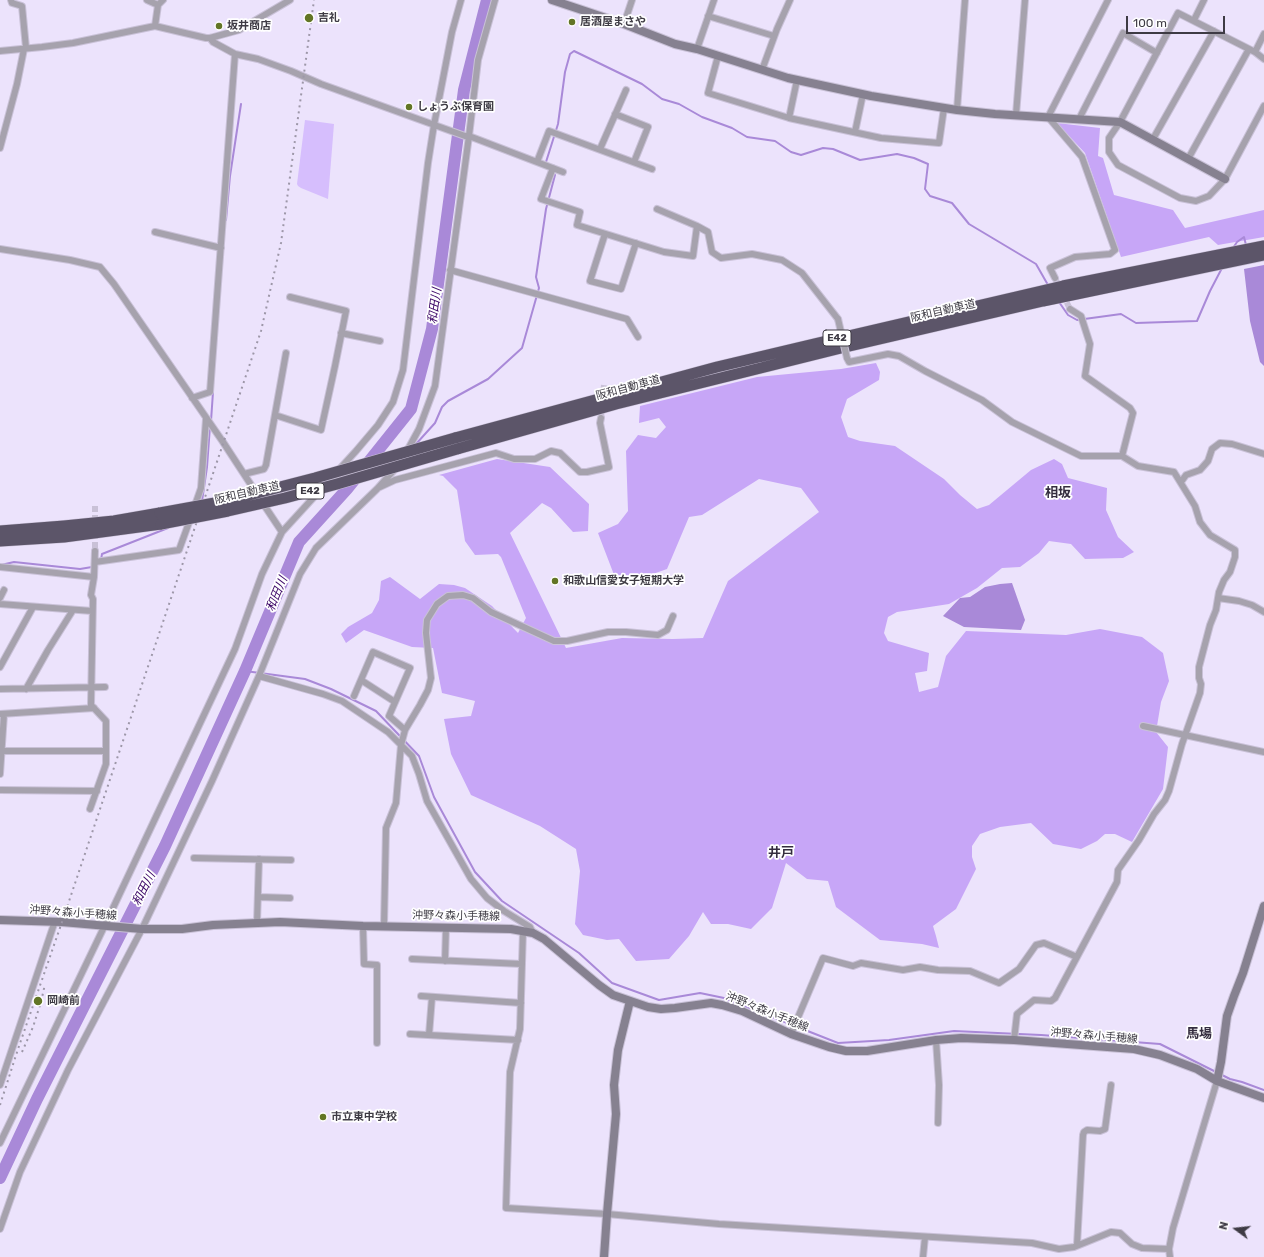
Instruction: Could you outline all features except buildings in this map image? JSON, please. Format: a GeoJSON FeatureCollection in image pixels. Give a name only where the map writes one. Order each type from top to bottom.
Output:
{"type":"FeatureCollection","features":[{"type":"Feature","properties":{"kind":"highway","name":"阪和自動車道"},"geometry":{"type":"LineString","coordinates":[[1224,258],[1264,246]]}},
{"type":"Feature","properties":{"kind":"highway","name":"阪和自動車道"},"geometry":{"type":"LineString","coordinates":[[0,541],[64,537],[161,518],[315,478],[456,444],[717,367],[1063,286],[1224,258],[1264,255]]}},
{"type":"Feature","properties":{"kind":"highway","name":"阪和自動車道"},"geometry":{"type":"LineString","coordinates":[[0,531],[161,518]]}},
{"type":"Feature","properties":{"kind":"main road"},"geometry":{"type":"LineString","coordinates":[[552,0],[624,24],[675,44],[697,49],[797,80],[863,94],[957,110],[1120,122],[1225,179]]}},
{"type":"Feature","properties":{"kind":"main road"},"geometry":{"type":"LineString","coordinates":[[1217,1081],[1227,1016],[1243,973],[1264,906]]}},
{"type":"Feature","properties":{"kind":"main road","name":"沖野々森小手穂線"},"geometry":{"type":"LineString","coordinates":[[0,920],[55,921],[140,929],[182,929],[213,925],[280,922],[363,926],[511,929],[533,933],[544,939],[613,995],[648,1007],[675,1008],[711,1003],[722,1005],[742,1011],[791,1034],[846,1051],[867,1051],[936,1040],[961,1038],[1014,1040],[1134,1049],[1160,1055],[1197,1069],[1217,1081],[1264,1098]]}},
{"type":"Feature","properties":{"kind":"main road"},"geometry":{"type":"LineString","coordinates":[[604,1257],[616,1114],[614,1085],[618,1050],[630,1001]]}},
{"type":"Feature","properties":{"kind":"street"},"geometry":{"type":"LineString","coordinates":[[0,148],[25,49],[22,6],[12,3],[11,0]]}},
{"type":"Feature","properties":{"kind":"street"},"geometry":{"type":"LineString","coordinates":[[147,0],[160,2],[155,26]]}},
{"type":"Feature","properties":{"kind":"street"},"geometry":{"type":"LineString","coordinates":[[0,51],[73,43],[155,26],[210,38],[239,30],[290,0]]}},
{"type":"Feature","properties":{"kind":"street"},"geometry":{"type":"LineString","coordinates":[[0,1143],[107,926],[235,649],[262,574],[282,532],[356,451],[378,425],[393,402],[403,370],[428,164],[452,32],[461,0]]}},
{"type":"Feature","properties":{"kind":"street"},"geometry":{"type":"LineString","coordinates":[[0,1229],[20,1172],[65,1077],[140,929],[259,676],[300,574],[316,548],[377,488],[401,462],[419,429],[435,386],[478,60],[495,0]]}},
{"type":"Feature","properties":{"kind":"street"},"geometry":{"type":"LineString","coordinates":[[624,24],[632,0]]}},
{"type":"Feature","properties":{"kind":"street"},"geometry":{"type":"LineString","coordinates":[[697,49],[714,0]]}},
{"type":"Feature","properties":{"kind":"street"},"geometry":{"type":"LineString","coordinates":[[762,70],[774,36],[790,0]]}},
{"type":"Feature","properties":{"kind":"street"},"geometry":{"type":"LineString","coordinates":[[957,110],[965,0]]}},
{"type":"Feature","properties":{"kind":"street"},"geometry":{"type":"LineString","coordinates":[[1016,115],[1025,0]]}},
{"type":"Feature","properties":{"kind":"street"},"geometry":{"type":"LineString","coordinates":[[1055,278],[1050,268],[1075,257],[1110,254],[1115,250],[1082,157],[1048,117],[1108,0]]}},
{"type":"Feature","properties":{"kind":"street"},"geometry":{"type":"LineString","coordinates":[[1194,20],[1204,0]]}},
{"type":"Feature","properties":{"kind":"street"},"geometry":{"type":"LineString","coordinates":[[1264,59],[1252,50],[1178,13],[1120,122],[1109,138],[1109,152],[1118,165],[1180,198],[1196,201],[1209,196],[1225,179],[1264,106]]}},
{"type":"Feature","properties":{"kind":"street"},"geometry":{"type":"LineString","coordinates":[[708,16],[774,36]]}},
{"type":"Feature","properties":{"kind":"street"},"geometry":{"type":"LineString","coordinates":[[1153,140],[1214,31]]}},
{"type":"Feature","properties":{"kind":"street"},"geometry":{"type":"LineString","coordinates":[[1079,119],[1123,33],[1157,53]]}},
{"type":"Feature","properties":{"kind":"street"},"geometry":{"type":"LineString","coordinates":[[1188,159],[1252,50],[1264,34]]}},
{"type":"Feature","properties":{"kind":"street"},"geometry":{"type":"LineString","coordinates":[[210,38],[214,42],[236,54],[258,59],[321,84],[563,172]]}},
{"type":"Feature","properties":{"kind":"street"},"geometry":{"type":"LineString","coordinates":[[192,398],[210,392],[236,54]]}},
{"type":"Feature","properties":{"kind":"street"},"geometry":{"type":"LineString","coordinates":[[718,56],[708,93],[789,118],[881,138],[939,143],[944,108]]}},
{"type":"Feature","properties":{"kind":"street"},"geometry":{"type":"LineString","coordinates":[[789,118],[797,80]]}},
{"type":"Feature","properties":{"kind":"street"},"geometry":{"type":"LineString","coordinates":[[600,149],[626,90]]}},
{"type":"Feature","properties":{"kind":"street"},"geometry":{"type":"LineString","coordinates":[[855,132],[863,94]]}},
{"type":"Feature","properties":{"kind":"street"},"geometry":{"type":"LineString","coordinates":[[615,114],[648,127],[634,162]]}},
{"type":"Feature","properties":{"kind":"street"},"geometry":{"type":"LineString","coordinates":[[537,162],[549,131],[652,169]]}},
{"type":"Feature","properties":{"kind":"street"},"geometry":{"type":"LineString","coordinates":[[553,168],[542,200],[580,212],[577,225],[664,252],[693,256],[697,226]]}},
{"type":"Feature","properties":{"kind":"street"},"geometry":{"type":"LineString","coordinates":[[656,209],[708,232],[712,252],[722,258],[752,254],[782,260],[802,273],[838,319],[849,362],[888,354],[899,356],[924,371],[982,400],[1012,422],[1082,456],[1122,456],[1138,466],[1174,472],[1195,506],[1200,522],[1210,534],[1235,550],[1235,556],[1230,572],[1224,580],[1219,592],[1216,610],[1210,625],[1199,667],[1199,678],[1201,684],[1200,693],[1185,734],[1169,791],[1165,800],[1154,814],[1139,840],[1118,870],[1117,882],[1055,998],[1051,1001],[1034,1000],[1017,1014],[1014,1040]]}},
{"type":"Feature","properties":{"kind":"street"},"geometry":{"type":"LineString","coordinates":[[155,232],[221,248]]}},
{"type":"Feature","properties":{"kind":"street"},"geometry":{"type":"LineString","coordinates":[[605,234],[590,281],[621,289],[636,243]]}},
{"type":"Feature","properties":{"kind":"street"},"geometry":{"type":"LineString","coordinates":[[0,249],[70,260],[100,267],[114,284],[282,532]]}},
{"type":"Feature","properties":{"kind":"street"},"geometry":{"type":"LineString","coordinates":[[450,270],[627,319],[638,337]]}},
{"type":"Feature","properties":{"kind":"street"},"geometry":{"type":"LineString","coordinates":[[275,415],[321,430],[346,311],[290,297]]}},
{"type":"Feature","properties":{"kind":"street"},"geometry":{"type":"LineString","coordinates":[[1070,309],[1081,316],[1090,344],[1085,376],[1130,408],[1133,413],[1122,456]]}},
{"type":"Feature","properties":{"kind":"street"},"geometry":{"type":"LineString","coordinates":[[342,333],[380,341]]}},
{"type":"Feature","properties":{"kind":"street"},"geometry":{"type":"LineString","coordinates":[[244,474],[264,469],[266,465],[286,353]]}},
{"type":"Feature","properties":{"kind":"street"},"geometry":{"type":"LineString","coordinates":[[377,488],[395,480],[496,452],[514,459],[535,460],[551,451],[560,453],[580,472],[609,467],[600,423],[601,418]]}},
{"type":"Feature","properties":{"kind":"street"},"geometry":{"type":"LineString","coordinates":[[95,562],[179,550],[201,488],[206,419]]}},
{"type":"Feature","properties":{"kind":"street"},"geometry":{"type":"LineString","coordinates":[[1181,482],[1186,475],[1200,470],[1208,461],[1212,449],[1220,443],[1232,444],[1264,454]]}},
{"type":"Feature","properties":{"kind":"street"},"geometry":{"type":"LineString","coordinates":[[90,810],[106,764],[106,721],[91,705],[93,599],[91,595],[94,577],[95,551]]}},
{"type":"Feature","properties":{"kind":"street"},"geometry":{"type":"LineString","coordinates":[[0,567],[94,577]]}},
{"type":"Feature","properties":{"kind":"street"},"geometry":{"type":"LineString","coordinates":[[0,598],[4,590]]}},
{"type":"Feature","properties":{"kind":"street"},"geometry":{"type":"LineString","coordinates":[[384,926],[386,828],[396,803],[401,745],[405,730],[428,690],[431,678],[426,633],[427,620],[437,604],[448,596],[463,595],[473,598],[491,612],[554,641],[567,642],[608,632],[658,635],[667,630],[673,616]]}},
{"type":"Feature","properties":{"kind":"street"},"geometry":{"type":"LineString","coordinates":[[1218,598],[1239,601],[1252,605],[1264,612]]}},
{"type":"Feature","properties":{"kind":"street"},"geometry":{"type":"LineString","coordinates":[[0,604],[92,611]]}},
{"type":"Feature","properties":{"kind":"street"},"geometry":{"type":"LineString","coordinates":[[0,668],[33,607]]}},
{"type":"Feature","properties":{"kind":"street"},"geometry":{"type":"LineString","coordinates":[[26,689],[73,610]]}},
{"type":"Feature","properties":{"kind":"street"},"geometry":{"type":"LineString","coordinates":[[354,696],[374,652],[410,668],[389,716],[405,730]]}},
{"type":"Feature","properties":{"kind":"street"},"geometry":{"type":"LineString","coordinates":[[259,676],[323,694],[342,701],[388,732],[412,756],[427,801],[471,879],[487,898],[530,928],[533,933]]}},
{"type":"Feature","properties":{"kind":"street"},"geometry":{"type":"LineString","coordinates":[[361,680],[396,702]]}},
{"type":"Feature","properties":{"kind":"street"},"geometry":{"type":"LineString","coordinates":[[0,689],[105,687]]}},
{"type":"Feature","properties":{"kind":"street"},"geometry":{"type":"LineString","coordinates":[[0,774],[2,714],[94,708]]}},
{"type":"Feature","properties":{"kind":"street"},"geometry":{"type":"LineString","coordinates":[[1143,726],[1264,752]]}},
{"type":"Feature","properties":{"kind":"street"},"geometry":{"type":"LineString","coordinates":[[1,751],[106,751]]}},
{"type":"Feature","properties":{"kind":"street"},"geometry":{"type":"LineString","coordinates":[[0,790],[97,791]]}},
{"type":"Feature","properties":{"kind":"street"},"geometry":{"type":"LineString","coordinates":[[194,858],[291,860]]}},
{"type":"Feature","properties":{"kind":"street"},"geometry":{"type":"LineString","coordinates":[[257,923],[259,859]]}},
{"type":"Feature","properties":{"kind":"street"},"geometry":{"type":"LineString","coordinates":[[258,897],[290,898]]}},
{"type":"Feature","properties":{"kind":"street"},"geometry":{"type":"LineString","coordinates":[[0,1085],[55,921]]}},
{"type":"Feature","properties":{"kind":"street"},"geometry":{"type":"LineString","coordinates":[[363,926],[364,964],[377,966],[377,1043]]}},
{"type":"Feature","properties":{"kind":"street"},"geometry":{"type":"LineString","coordinates":[[445,961],[446,927]]}},
{"type":"Feature","properties":{"kind":"street"},"geometry":{"type":"LineString","coordinates":[[523,931],[520,1029],[510,1072],[506,1208],[607,1214],[719,1224],[1032,1243],[1060,1248],[1078,1245],[1111,1232],[1120,1233],[1132,1244],[1142,1248],[1169,1249]]}},
{"type":"Feature","properties":{"kind":"street"},"geometry":{"type":"LineString","coordinates":[[791,1034],[823,958],[853,966],[861,963],[903,970],[920,967],[938,970],[970,971],[998,983],[1019,969],[1036,945],[1044,943],[1077,957]]}},
{"type":"Feature","properties":{"kind":"street"},"geometry":{"type":"LineString","coordinates":[[412,959],[522,964]]}},
{"type":"Feature","properties":{"kind":"street"},"geometry":{"type":"LineString","coordinates":[[421,996],[521,1003]]}},
{"type":"Feature","properties":{"kind":"street"},"geometry":{"type":"LineString","coordinates":[[429,1035],[432,997]]}},
{"type":"Feature","properties":{"kind":"street"},"geometry":{"type":"LineString","coordinates":[[410,1034],[518,1040]]}},
{"type":"Feature","properties":{"kind":"street"},"geometry":{"type":"LineString","coordinates":[[936,1040],[939,1085],[938,1123]]}},
{"type":"Feature","properties":{"kind":"street"},"geometry":{"type":"LineString","coordinates":[[1170,1257],[1169,1249],[1173,1228],[1217,1081]]}},
{"type":"Feature","properties":{"kind":"street"},"geometry":{"type":"LineString","coordinates":[[1078,1245],[1083,1136],[1084,1132],[1087,1130],[1100,1131],[1105,1129],[1111,1085]]}},
{"type":"Feature","properties":{"kind":"street"},"geometry":{"type":"LineString","coordinates":[[923,1257],[925,1237]]}},
{"type":"Feature","properties":{"kind":"shaded area"},"geometry":{"type":"Polygon","coordinates":[[[305,120],[334,124],[328,199],[301,188],[297,184],[305,120]]]}},
{"type":"Feature","properties":{"kind":"shaded area"},"geometry":{"type":"Polygon","coordinates":[[[1057,123],[1100,128],[1098,156],[1103,158],[1114,195],[1173,210],[1185,228],[1264,210],[1264,237],[1218,245],[1209,237],[1121,257],[1085,153],[1057,123]]]}},
{"type":"Feature","properties":{"kind":"shaded area"},"geometry":{"type":"Polygon","coordinates":[[[1264,265],[1264,366],[1260,362],[1250,321],[1244,269],[1264,265]]]}},
{"type":"Feature","properties":{"kind":"shaded area"},"geometry":{"type":"Polygon","coordinates":[[[876,363],[880,372],[879,380],[847,399],[841,417],[848,437],[860,441],[895,446],[944,479],[977,509],[989,505],[1031,470],[1054,459],[1062,464],[1068,478],[1107,488],[1106,510],[1118,537],[1134,552],[1123,558],[1085,559],[1071,544],[1049,541],[1039,553],[1020,567],[1002,568],[977,588],[949,604],[897,612],[888,617],[884,633],[888,641],[929,653],[927,671],[915,673],[919,692],[938,687],[946,656],[966,631],[1066,635],[1100,629],[1142,637],[1163,653],[1169,681],[1161,702],[1156,732],[1168,747],[1163,789],[1132,842],[1115,834],[1105,834],[1097,841],[1081,849],[1053,844],[1031,823],[1000,827],[980,834],[972,846],[972,857],[976,869],[956,909],[933,926],[939,948],[922,944],[880,940],[836,907],[828,881],[807,879],[786,863],[772,908],[751,929],[728,924],[711,924],[703,912],[689,936],[669,959],[636,961],[619,939],[607,940],[583,935],[575,924],[580,871],[576,849],[540,826],[471,795],[451,754],[444,719],[471,716],[475,701],[442,693],[433,648],[412,647],[364,630],[346,643],[341,634],[348,627],[372,613],[379,600],[381,581],[390,577],[420,599],[439,584],[454,585],[465,588],[492,606],[518,633],[526,618],[501,557],[498,554],[475,555],[465,541],[457,490],[443,476],[439,475],[497,459],[550,467],[589,504],[588,531],[573,532],[551,508],[542,503],[510,533],[566,648],[622,638],[703,638],[728,581],[819,512],[801,488],[759,479],[702,515],[689,517],[667,569],[633,581],[616,580],[598,533],[618,524],[628,511],[626,451],[638,435],[656,438],[666,427],[659,418],[639,423],[640,406],[757,377],[841,369],[876,363]]]}},
{"type":"Feature","properties":{"kind":"shaded area"},"geometry":{"type":"Polygon","coordinates":[[[1012,583],[1025,620],[1021,630],[964,627],[943,616],[960,598],[970,597],[985,587],[1012,583]]]}},
{"type":"Feature","properties":{"kind":"waterway","name":"和田川"},"geometry":{"type":"LineString","coordinates":[[0,1178],[37,1099],[165,846],[245,671],[299,542],[347,489],[411,409],[432,329],[464,90],[487,0]]}},
{"type":"Feature","properties":{"kind":"waterway"},"geometry":{"type":"LineString","coordinates":[[548,165],[546,162],[558,124],[565,72],[570,54],[574,51],[642,84],[662,99],[679,104],[702,117],[732,128],[747,137],[775,141],[791,152],[801,155],[823,148],[833,149],[860,160],[897,154],[914,158],[928,164],[925,189],[930,196],[952,203],[969,224],[1036,264],[1048,285]]}},
{"type":"Feature","properties":{"kind":"waterway"},"geometry":{"type":"LineString","coordinates":[[226,220],[230,176],[241,104]]}},
{"type":"Feature","properties":{"kind":"waterway"},"geometry":{"type":"LineString","coordinates":[[416,444],[435,423],[442,407],[448,401],[488,379],[522,348],[539,288],[536,277],[546,209],[555,175],[553,172]]}},
{"type":"Feature","properties":{"kind":"waterway"},"geometry":{"type":"LineString","coordinates":[[1233,248],[1237,242],[1244,237],[1246,245]]}},
{"type":"Feature","properties":{"kind":"waterway"},"geometry":{"type":"LineString","coordinates":[[1059,302],[1068,315],[1077,320],[1121,314],[1136,323],[1197,321],[1222,268]]}},
{"type":"Feature","properties":{"kind":"waterway"},"geometry":{"type":"LineString","coordinates":[[211,421],[213,392]]}},
{"type":"Feature","properties":{"kind":"waterway"},"geometry":{"type":"LineString","coordinates":[[202,501],[207,467],[210,426]]}},
{"type":"Feature","properties":{"kind":"waterway"},"geometry":{"type":"LineString","coordinates":[[101,560],[102,554],[168,528]]}},
{"type":"Feature","properties":{"kind":"waterway"},"geometry":{"type":"LineString","coordinates":[[1,565],[14,562],[80,569],[92,567]]}},
{"type":"Feature","properties":{"kind":"waterway"},"geometry":{"type":"LineString","coordinates":[[245,671],[305,679],[331,689],[376,711],[419,756],[434,797],[475,872],[502,901],[579,953],[612,983],[659,1000],[700,993],[724,998],[838,1043],[889,1040],[954,1031],[1041,1035],[1160,1044],[1216,1072]]}},
{"type":"Feature","properties":{"kind":"waterway"},"geometry":{"type":"LineString","coordinates":[[1220,1074],[1230,1079],[1264,1090]]}},
{"type":"Feature","properties":{"kind":"tunnel"},"geometry":{"type":"LineString","coordinates":[[1055,278],[1070,309]]}},
{"type":"Feature","properties":{"kind":"tunnel"},"geometry":{"type":"LineString","coordinates":[[601,418],[604,385]]}},
{"type":"Feature","properties":{"kind":"tunnel"},"geometry":{"type":"LineString","coordinates":[[95,506],[95,551]]}},
{"type":"Feature","properties":{"kind":"railway"},"geometry":{"type":"LineString","coordinates":[[0,1105],[261,331],[281,243],[314,0]]}},
{"type":"Feature","properties":{"kind":"railway"},"geometry":{"type":"LineString","coordinates":[[22,1052],[33,1027],[45,984]]}},
{"type":"Feature","properties":{"kind":"place","name":"吉礼"},"geometry":{"type":"Point","coordinates":[309,18]}},
{"type":"Feature","properties":{"kind":"place","name":"居酒屋まさや"},"geometry":{"type":"Point","coordinates":[572,22]}},
{"type":"Feature","properties":{"kind":"place","name":"坂井商店"},"geometry":{"type":"Point","coordinates":[219,26]}},
{"type":"Feature","properties":{"kind":"place","name":"しょうぶ保育園"},"geometry":{"type":"Point","coordinates":[409,107]}},
{"type":"Feature","properties":{"kind":"place","name":"和歌山信愛女子短期大学"},"geometry":{"type":"Point","coordinates":[555,581]}},
{"type":"Feature","properties":{"kind":"place","name":"岡崎前"},"geometry":{"type":"Point","coordinates":[38,1001]}},
{"type":"Feature","properties":{"kind":"place","name":"市立東中学校"},"geometry":{"type":"Point","coordinates":[323,1117]}},
{"type":"Feature","properties":{"kind":"district","name":"相坂"},"geometry":{"type":"Point","coordinates":[1058,493]}},
{"type":"Feature","properties":{"kind":"district","name":"井戸"},"geometry":{"type":"Point","coordinates":[781,853]}},
{"type":"Feature","properties":{"kind":"district","name":"馬場"},"geometry":{"type":"Point","coordinates":[1199,1034]}}]}
